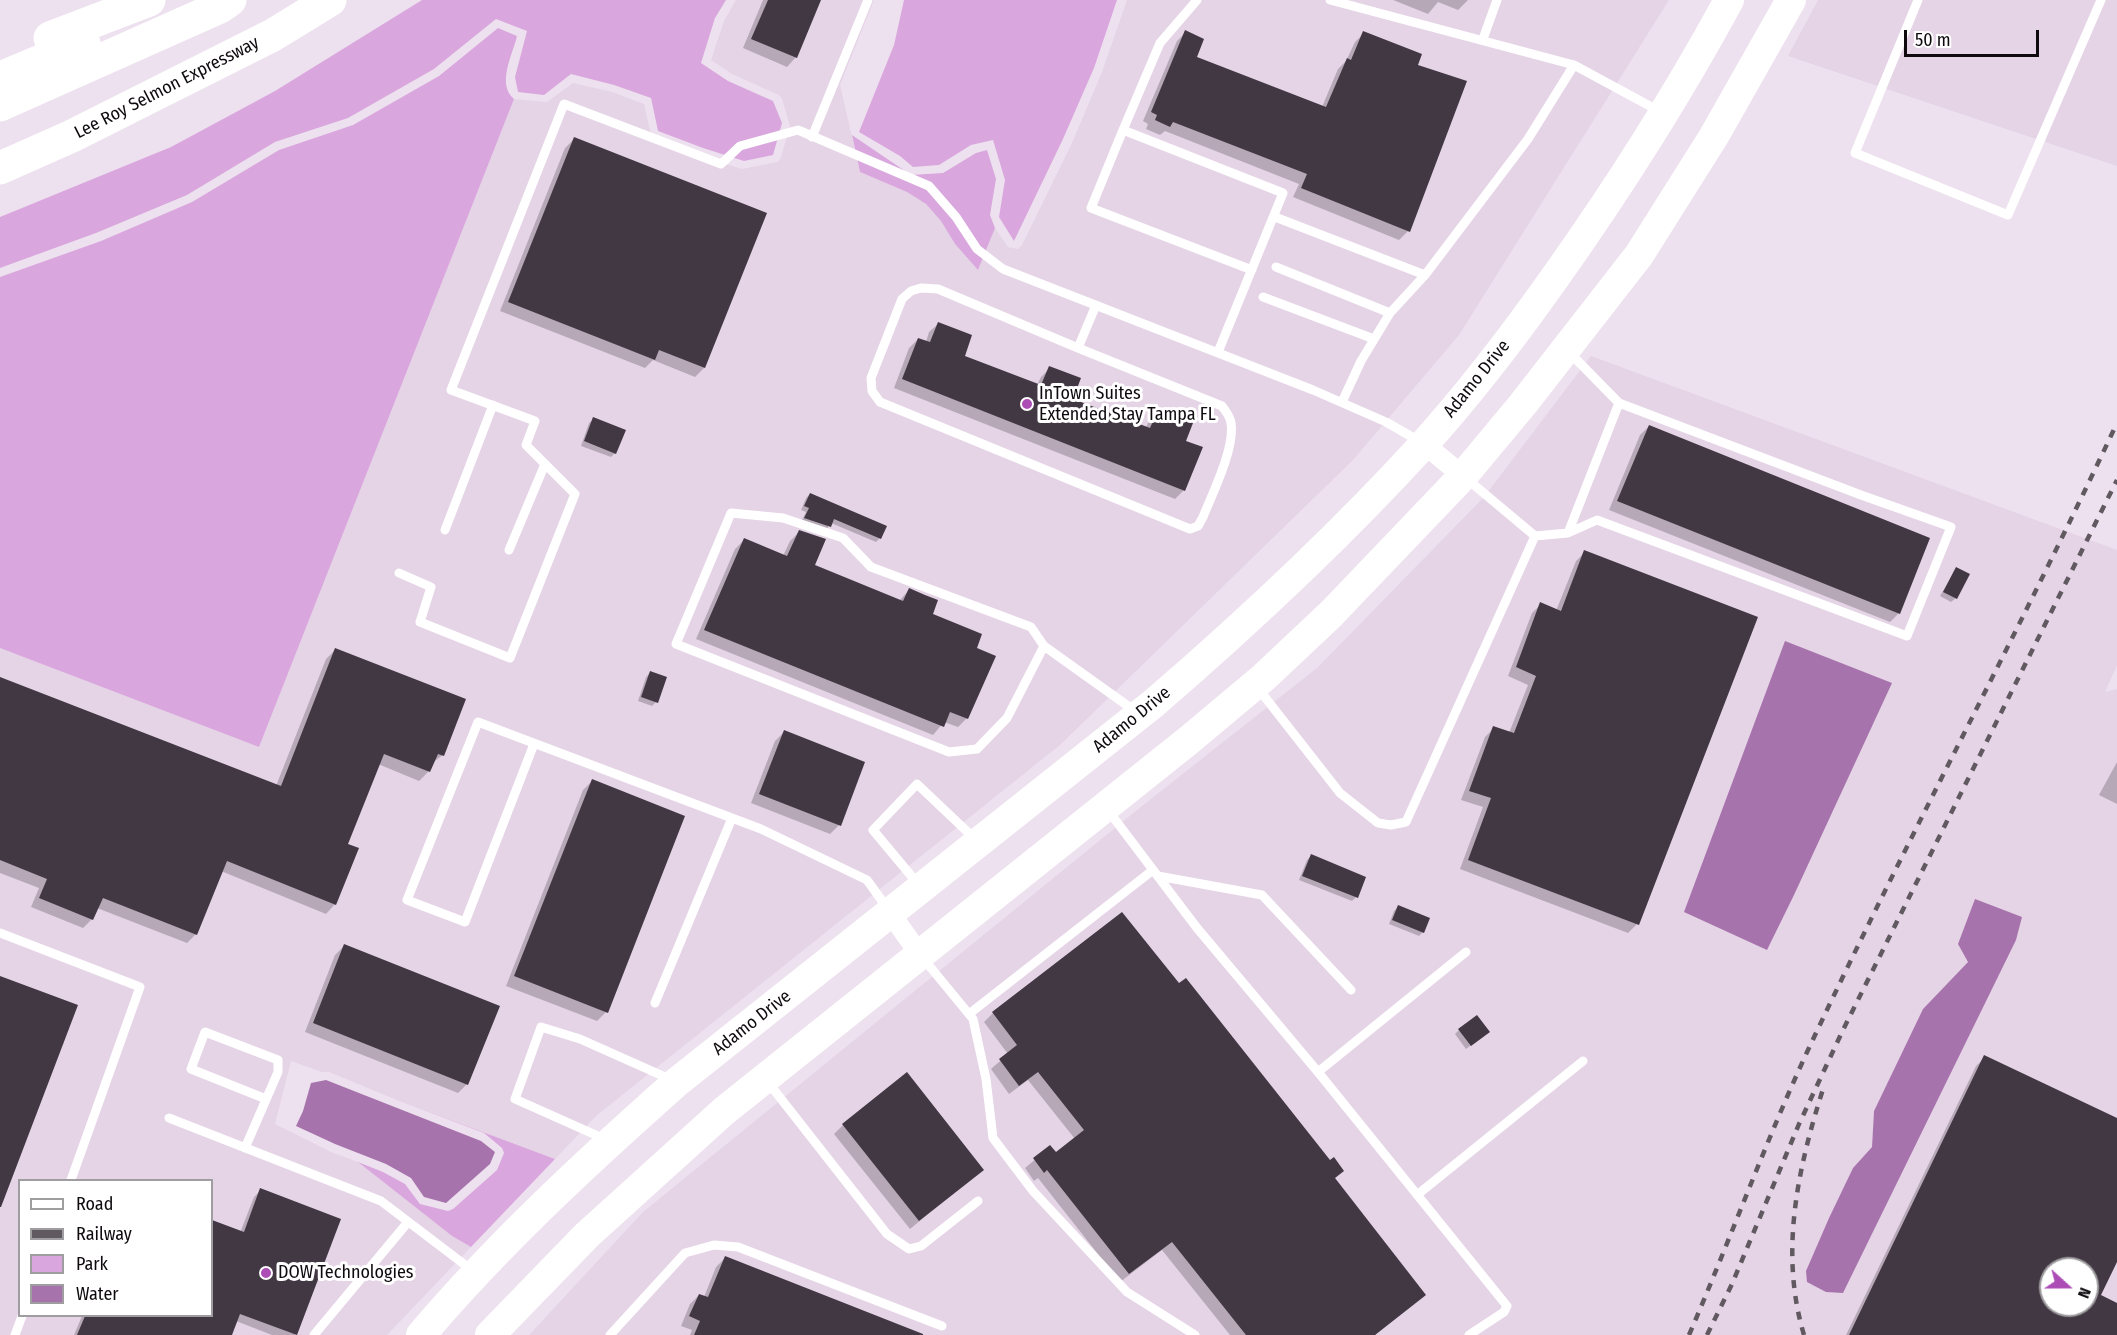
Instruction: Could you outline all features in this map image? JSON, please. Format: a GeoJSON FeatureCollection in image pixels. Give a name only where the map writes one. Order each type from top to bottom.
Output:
{"type":"FeatureCollection","features":[{"type":"Feature","properties":{"kind":"highway"},"geometry":{"type":"LineString","coordinates":[[0,54],[66,32],[149,0]]}},
{"type":"Feature","properties":{"kind":"highway"},"geometry":{"type":"LineString","coordinates":[[0,78],[188,0]]}},
{"type":"Feature","properties":{"kind":"highway"},"geometry":{"type":"LineString","coordinates":[[0,105],[220,7],[230,0]]}},
{"type":"Feature","properties":{"kind":"highway","name":"Lee Roy Selmon Expressway"},"geometry":{"type":"LineString","coordinates":[[0,168],[72,136],[273,35],[330,0]]}},
{"type":"Feature","properties":{"kind":"main road","name":"Adamo Drive"},"geometry":{"type":"LineString","coordinates":[[421,1335],[553,1196],[677,1082],[1140,715],[1225,642],[1294,578],[1424,444],[1523,322],[1593,224],[1664,114],[1693,68],[1729,0]]}},
{"type":"Feature","properties":{"kind":"main road"},"geometry":{"type":"LineString","coordinates":[[490,1335],[587,1235],[724,1111],[1106,807],[1255,684],[1331,614],[1463,476],[1566,350],[1639,255],[1733,105],[1791,0]]}},
{"type":"Feature","properties":{"kind":"street"},"geometry":{"type":"LineString","coordinates":[[1424,444],[1463,476]]}},
{"type":"Feature","properties":{"kind":"street"},"geometry":{"type":"LineString","coordinates":[[891,914],[920,955]]}},
{"type":"Feature","properties":{"kind":"lane"},"geometry":{"type":"LineString","coordinates":[[812,137],[868,0]]}},
{"type":"Feature","properties":{"kind":"lane"},"geometry":{"type":"LineString","coordinates":[[1197,0],[1160,43],[1091,208],[1252,270]]}},
{"type":"Feature","properties":{"kind":"lane"},"geometry":{"type":"LineString","coordinates":[[1330,0],[1574,65],[1664,114]]}},
{"type":"Feature","properties":{"kind":"lane"},"geometry":{"type":"LineString","coordinates":[[1483,39],[1497,0]]}},
{"type":"Feature","properties":{"kind":"lane"},"geometry":{"type":"LineString","coordinates":[[1918,0],[1856,153],[2008,215],[2101,0]]}},
{"type":"Feature","properties":{"kind":"lane"},"geometry":{"type":"LineString","coordinates":[[1342,402],[1361,361],[1390,313],[1425,275],[1528,139],[1574,65]]}},
{"type":"Feature","properties":{"kind":"lane"},"geometry":{"type":"LineString","coordinates":[[399,573],[431,586],[420,622],[510,658],[575,494],[526,445],[536,421],[451,390],[564,104],[721,164],[740,146],[798,130],[929,186],[956,218],[977,249],[1003,269],[1342,402],[1386,422],[1424,444]]}},
{"type":"Feature","properties":{"kind":"lane"},"geometry":{"type":"LineString","coordinates":[[1123,130],[1283,193],[1218,352]]}},
{"type":"Feature","properties":{"kind":"lane"},"geometry":{"type":"LineString","coordinates":[[1275,217],[1425,275]]}},
{"type":"Feature","properties":{"kind":"lane"},"geometry":{"type":"LineString","coordinates":[[1276,267],[1390,313]]}},
{"type":"Feature","properties":{"kind":"lane"},"geometry":{"type":"LineString","coordinates":[[921,288],[938,288],[1078,348],[1222,406],[1231,423],[1231,444],[1198,526],[1190,529],[880,402],[872,391],[871,378],[902,299],[911,291],[921,288]]}},
{"type":"Feature","properties":{"kind":"lane"},"geometry":{"type":"LineString","coordinates":[[1263,297],[1374,339]]}},
{"type":"Feature","properties":{"kind":"lane"},"geometry":{"type":"LineString","coordinates":[[1078,348],[1096,305]]}},
{"type":"Feature","properties":{"kind":"lane"},"geometry":{"type":"LineString","coordinates":[[1463,476],[1535,536],[1568,533],[1597,520],[1907,636],[1951,527],[1619,403],[1566,350]]}},
{"type":"Feature","properties":{"kind":"lane"},"geometry":{"type":"LineString","coordinates":[[1568,533],[1619,403]]}},
{"type":"Feature","properties":{"kind":"lane"},"geometry":{"type":"LineString","coordinates":[[445,530],[493,405]]}},
{"type":"Feature","properties":{"kind":"lane"},"geometry":{"type":"LineString","coordinates":[[508,550],[545,464]]}},
{"type":"Feature","properties":{"kind":"lane"},"geometry":{"type":"LineString","coordinates":[[1044,646],[1007,718],[977,749],[949,752],[676,644],[731,513],[783,518],[843,538],[871,567],[1032,627],[1044,646],[1140,715]]}},
{"type":"Feature","properties":{"kind":"lane"},"geometry":{"type":"LineString","coordinates":[[1255,684],[1340,793],[1378,822],[1391,825],[1406,822],[1535,536]]}},
{"type":"Feature","properties":{"kind":"lane"},"geometry":{"type":"LineString","coordinates":[[534,744],[465,922],[407,900],[478,722],[761,829],[867,880],[891,914]]}},
{"type":"Feature","properties":{"kind":"lane"},"geometry":{"type":"LineString","coordinates":[[922,889],[873,830],[917,784],[979,843]]}},
{"type":"Feature","properties":{"kind":"lane"},"geometry":{"type":"LineString","coordinates":[[1106,807],[1197,928],[1318,1072],[1507,1306],[1504,1312],[1469,1335]]}},
{"type":"Feature","properties":{"kind":"lane"},"geometry":{"type":"LineString","coordinates":[[655,1003],[732,818]]}},
{"type":"Feature","properties":{"kind":"lane"},"geometry":{"type":"LineString","coordinates":[[969,1014],[1156,873],[1262,895],[1351,990]]}},
{"type":"Feature","properties":{"kind":"lane"},"geometry":{"type":"LineString","coordinates":[[0,933],[140,987],[71,1179]]}},
{"type":"Feature","properties":{"kind":"lane"},"geometry":{"type":"LineString","coordinates":[[1318,1072],[1466,952]]}},
{"type":"Feature","properties":{"kind":"lane"},"geometry":{"type":"LineString","coordinates":[[920,955],[973,1019],[986,1079],[993,1138],[1033,1191],[1127,1292],[1195,1335]]}},
{"type":"Feature","properties":{"kind":"lane"},"geometry":{"type":"LineString","coordinates":[[611,1141],[515,1099],[541,1027],[580,1039],[677,1082]]}},
{"type":"Feature","properties":{"kind":"lane"},"geometry":{"type":"LineString","coordinates":[[245,1148],[278,1072],[278,1060],[205,1032],[191,1069],[266,1099]]}},
{"type":"Feature","properties":{"kind":"lane"},"geometry":{"type":"LineString","coordinates":[[1417,1195],[1583,1061]]}},
{"type":"Feature","properties":{"kind":"lane"},"geometry":{"type":"LineString","coordinates":[[766,1079],[887,1234],[909,1249],[921,1246],[978,1201]]}},
{"type":"Feature","properties":{"kind":"lane"},"geometry":{"type":"LineString","coordinates":[[169,1118],[381,1201],[477,1275]]}},
{"type":"Feature","properties":{"kind":"lane"},"geometry":{"type":"LineString","coordinates":[[314,1335],[408,1221]]}},
{"type":"Feature","properties":{"kind":"lane"},"geometry":{"type":"LineString","coordinates":[[610,1335],[685,1253],[714,1245],[738,1248],[942,1326]]}},
{"type":"Feature","properties":{"kind":"lane"},"geometry":{"type":"LineString","coordinates":[[15,1335],[22,1317]]}},
{"type":"Feature","properties":{"kind":"shaded area"},"geometry":{"type":"Polygon","coordinates":[[[736,0],[874,0],[840,85],[860,172],[907,192],[926,204],[941,221],[955,244],[978,270],[995,228],[1008,247],[1018,249],[1022,245],[1072,143],[1102,72],[1127,0],[1669,0],[1459,335],[1353,460],[1060,745],[596,1116],[555,1159],[329,1072],[322,1072],[291,1061],[275,1124],[331,1152],[358,1162],[452,1236],[471,1247],[387,1335],[0,1335],[0,648],[259,747],[514,99],[547,102],[573,83],[612,92],[644,104],[651,135],[701,156],[742,169],[778,162],[790,126],[782,99],[779,95],[732,74],[711,60],[724,21],[736,0]]]}},
{"type":"Feature","properties":{"kind":"shaded area"},"geometry":{"type":"Polygon","coordinates":[[[1818,0],[2117,0],[2117,166],[1788,56],[1818,0]]]}},
{"type":"Feature","properties":{"kind":"shaded area"},"geometry":{"type":"Polygon","coordinates":[[[1591,356],[2117,550],[2117,665],[2105,692],[2117,689],[2117,1335],[529,1335],[643,1212],[1142,806],[1317,668],[1484,497],[1591,356]],[[1891,683],[1685,912],[1767,949],[1891,683]],[[1974,900],[1968,962],[1923,1009],[1874,1111],[1872,1147],[1853,1168],[1806,1271],[2021,917],[1974,900]]]}},
{"type":"Feature","properties":{"kind":"green space"},"geometry":{"type":"Polygon","coordinates":[[[422,0],[726,0],[715,18],[701,63],[728,81],[773,101],[782,123],[773,155],[744,161],[658,131],[651,98],[614,85],[571,74],[544,95],[518,92],[515,77],[527,31],[496,19],[434,69],[348,118],[275,142],[187,195],[96,233],[0,268],[0,217],[171,147],[275,91],[422,0]]]}},
{"type":"Feature","properties":{"kind":"green space"},"geometry":{"type":"Polygon","coordinates":[[[904,0],[1117,0],[1094,68],[1014,241],[999,217],[1005,180],[993,140],[971,145],[939,165],[913,167],[900,156],[859,132],[894,45],[904,0]]]}},
{"type":"Feature","properties":{"kind":"green space"},"geometry":{"type":"Polygon","coordinates":[[[498,28],[517,36],[506,77],[506,85],[514,99],[259,747],[0,648],[0,277],[101,241],[192,202],[279,150],[353,125],[439,76],[498,28]]]}},
{"type":"Feature","properties":{"kind":"green space"},"geometry":{"type":"Polygon","coordinates":[[[852,135],[911,175],[943,173],[976,153],[987,150],[996,179],[990,215],[995,228],[978,270],[955,244],[941,221],[926,204],[907,192],[860,172],[852,135]]]}},
{"type":"Feature","properties":{"kind":"green space"},"geometry":{"type":"Polygon","coordinates":[[[397,1100],[555,1159],[471,1247],[452,1236],[358,1162],[405,1184],[420,1204],[448,1211],[497,1170],[504,1153],[502,1148],[484,1133],[397,1100]]]}},
{"type":"Feature","properties":{"kind":"water"},"geometry":{"type":"Polygon","coordinates":[[[1785,641],[1892,683],[1767,950],[1684,912],[1785,641]]]}},
{"type":"Feature","properties":{"kind":"water"},"geometry":{"type":"Polygon","coordinates":[[[1975,899],[2022,917],[2016,940],[1843,1293],[1826,1292],[1807,1282],[1806,1271],[1853,1168],[1872,1147],[1874,1111],[1923,1009],[1968,962],[1958,944],[1975,899]]]}},
{"type":"Feature","properties":{"kind":"water"},"geometry":{"type":"Polygon","coordinates":[[[326,1080],[481,1141],[495,1152],[490,1164],[446,1203],[424,1197],[411,1178],[386,1164],[296,1126],[311,1083],[326,1080]]]}},
{"type":"Feature","properties":{"kind":"building"},"geometry":{"type":"Polygon","coordinates":[[[768,0],[821,0],[797,58],[751,39],[768,0]]]}},
{"type":"Feature","properties":{"kind":"building"},"geometry":{"type":"Polygon","coordinates":[[[1185,30],[1204,39],[1197,57],[1326,107],[1347,58],[1351,60],[1363,31],[1422,54],[1418,65],[1467,81],[1410,232],[1301,188],[1307,174],[1173,122],[1170,127],[1155,120],[1157,115],[1151,112],[1185,30]]]}},
{"type":"Feature","properties":{"kind":"building"},"geometry":{"type":"Polygon","coordinates":[[[574,137],[767,213],[705,368],[659,350],[655,360],[508,302],[574,137]]]}},
{"type":"Feature","properties":{"kind":"building","name":"InTown Suites Extended Stay Tampa FL"},"geometry":{"type":"Polygon","coordinates":[[[938,322],[972,335],[965,356],[1041,385],[1049,366],[1081,378],[1073,399],[1150,428],[1158,410],[1193,423],[1186,441],[1203,447],[1185,491],[902,379],[918,338],[930,342],[938,322]]]}},
{"type":"Feature","properties":{"kind":"building"},"geometry":{"type":"Polygon","coordinates":[[[593,417],[626,430],[616,454],[584,441],[593,417]]]}},
{"type":"Feature","properties":{"kind":"building"},"geometry":{"type":"Polygon","coordinates":[[[1649,425],[1930,538],[1900,614],[1617,501],[1649,425]]]}},
{"type":"Feature","properties":{"kind":"building"},"geometry":{"type":"Polygon","coordinates":[[[810,493],[887,526],[881,539],[834,519],[831,527],[804,518],[809,508],[804,506],[810,493]]]}},
{"type":"Feature","properties":{"kind":"building"},"geometry":{"type":"Polygon","coordinates":[[[799,530],[826,539],[815,565],[903,601],[909,588],[938,600],[933,614],[982,634],[977,648],[996,656],[968,719],[950,712],[944,727],[704,630],[744,538],[787,556],[799,530]]]}},
{"type":"Feature","properties":{"kind":"building"},"geometry":{"type":"Polygon","coordinates":[[[1584,550],[1758,617],[1639,925],[1468,860],[1491,798],[1469,791],[1493,726],[1514,733],[1536,676],[1516,667],[1540,602],[1561,611],[1584,550]]]}},
{"type":"Feature","properties":{"kind":"building"},"geometry":{"type":"Polygon","coordinates":[[[1956,567],[1970,574],[1957,599],[1943,592],[1956,567]]]}},
{"type":"Feature","properties":{"kind":"building"},"geometry":{"type":"Polygon","coordinates":[[[335,648],[466,699],[444,756],[438,754],[430,772],[384,754],[348,844],[359,848],[336,905],[227,861],[197,935],[103,898],[93,920],[39,898],[47,879],[0,860],[0,677],[281,786],[335,648]]]}},
{"type":"Feature","properties":{"kind":"building"},"geometry":{"type":"Polygon","coordinates":[[[650,671],[667,677],[658,703],[641,697],[650,671]]]}},
{"type":"Feature","properties":{"kind":"building"},"geometry":{"type":"Polygon","coordinates":[[[784,730],[865,762],[841,826],[759,794],[784,730]]]}},
{"type":"Feature","properties":{"kind":"building"},"geometry":{"type":"Polygon","coordinates":[[[592,779],[685,816],[608,1013],[514,976],[592,779]]]}},
{"type":"Feature","properties":{"kind":"building"},"geometry":{"type":"Polygon","coordinates":[[[1311,854],[1366,877],[1358,898],[1302,876],[1311,854]]]}},
{"type":"Feature","properties":{"kind":"building"},"geometry":{"type":"Polygon","coordinates":[[[1398,905],[1430,918],[1424,933],[1392,920],[1398,905]]]}},
{"type":"Feature","properties":{"kind":"building"},"geometry":{"type":"Polygon","coordinates":[[[1122,912],[1179,983],[1186,978],[1330,1160],[1334,1157],[1344,1171],[1335,1178],[1426,1295],[1375,1335],[1246,1335],[1172,1242],[1129,1274],[1047,1170],[1044,1173],[1033,1158],[1050,1145],[1056,1152],[1084,1130],[1038,1072],[1019,1086],[999,1059],[1017,1045],[992,1012],[1122,912]]]}},
{"type":"Feature","properties":{"kind":"building"},"geometry":{"type":"Polygon","coordinates":[[[344,944],[500,1006],[468,1085],[313,1023],[344,944]]]}},
{"type":"Feature","properties":{"kind":"building"},"geometry":{"type":"Polygon","coordinates":[[[0,976],[78,1005],[1,1207],[0,1207],[0,976]]]}},
{"type":"Feature","properties":{"kind":"building"},"geometry":{"type":"Polygon","coordinates":[[[1477,1015],[1490,1032],[1471,1046],[1458,1029],[1477,1015]]]}},
{"type":"Feature","properties":{"kind":"building"},"geometry":{"type":"Polygon","coordinates":[[[1984,1055],[2117,1118],[2117,1262],[2101,1295],[2117,1303],[2117,1335],[1849,1335],[1984,1055]]]}},
{"type":"Feature","properties":{"kind":"building"},"geometry":{"type":"Polygon","coordinates":[[[907,1072],[984,1170],[919,1221],[842,1124],[907,1072]]]}},
{"type":"Feature","properties":{"kind":"building","name":"DOW Technologies"},"geometry":{"type":"Polygon","coordinates":[[[260,1188],[341,1219],[297,1335],[240,1314],[232,1335],[77,1335],[85,1317],[213,1317],[213,1220],[244,1232],[260,1188]]]}},
{"type":"Feature","properties":{"kind":"building"},"geometry":{"type":"Polygon","coordinates":[[[725,1256],[923,1335],[694,1335],[700,1321],[689,1316],[699,1294],[708,1297],[725,1256]]]}},
{"type":"Feature","properties":{"kind":"railway"},"geometry":{"type":"LineString","coordinates":[[1689,1335],[1808,1050],[2117,423]]}},
{"type":"Feature","properties":{"kind":"railway"},"geometry":{"type":"LineString","coordinates":[[1707,1335],[1732,1284],[1799,1124],[1842,1032],[2117,480]]}},
{"type":"Feature","properties":{"kind":"railway"},"geometry":{"type":"LineString","coordinates":[[1804,1335],[1797,1304],[1792,1241],[1806,1147],[1824,1086]]}},
{"type":"Feature","properties":{"kind":"place","name":"InTown Suites Extended Stay Tampa FL"},"geometry":{"type":"Point","coordinates":[1027,404]}},
{"type":"Feature","properties":{"kind":"place","name":"DOW Technologies"},"geometry":{"type":"Point","coordinates":[266,1273]}}]}
